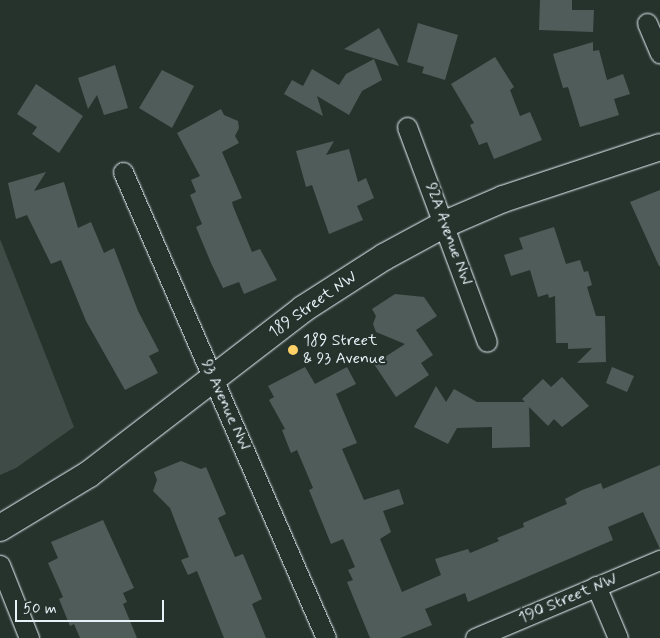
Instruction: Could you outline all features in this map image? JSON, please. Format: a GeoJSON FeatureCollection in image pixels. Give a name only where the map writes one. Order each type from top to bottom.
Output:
{"type":"FeatureCollection","features":[{"type":"Feature","properties":{"kind":"street"},"geometry":{"type":"LineString","coordinates":[[647,23],[660,53]]}},
{"type":"Feature","properties":{"kind":"street","name":"92A Avenue NW"},"geometry":{"type":"LineString","coordinates":[[407,127],[445,224],[487,342]]}},
{"type":"Feature","properties":{"kind":"street","name":"189 Street NW"},"geometry":{"type":"LineString","coordinates":[[0,528],[89,474],[303,309],[384,257],[445,224],[563,177],[660,147]]}},
{"type":"Feature","properties":{"kind":"street","name":"93 Avenue NW"},"geometry":{"type":"LineString","coordinates":[[123,172],[326,638]]}},
{"type":"Feature","properties":{"kind":"street","name":"190 Street NW"},"geometry":{"type":"LineString","coordinates":[[476,638],[660,560]]}},
{"type":"Feature","properties":{"kind":"street"},"geometry":{"type":"LineString","coordinates":[[0,565],[29,638]]}},
{"type":"Feature","properties":{"kind":"street"},"geometry":{"type":"LineString","coordinates":[[596,586],[618,638]]}},
{"type":"Feature","properties":{"kind":"shaded area"},"geometry":{"type":"Polygon","coordinates":[[[0,239],[74,427],[16,468],[0,475],[0,239]]]}},
{"type":"Feature","properties":{"kind":"building"},"geometry":{"type":"Polygon","coordinates":[[[540,0],[572,0],[572,10],[594,10],[593,32],[539,30],[540,0]]]}},
{"type":"Feature","properties":{"kind":"building"},"geometry":{"type":"Polygon","coordinates":[[[418,23],[458,35],[445,80],[422,73],[424,67],[407,62],[418,23]]]}},
{"type":"Feature","properties":{"kind":"building"},"geometry":{"type":"Polygon","coordinates":[[[379,28],[399,66],[344,49],[379,28]]]}},
{"type":"Feature","properties":{"kind":"building"},"geometry":{"type":"Polygon","coordinates":[[[593,42],[593,51],[599,50],[607,80],[623,74],[630,94],[614,99],[619,115],[580,127],[568,87],[563,88],[553,54],[593,42]]]}},
{"type":"Feature","properties":{"kind":"building"},"geometry":{"type":"Polygon","coordinates":[[[495,57],[514,87],[510,90],[520,116],[530,112],[542,140],[494,159],[487,142],[479,145],[470,125],[474,123],[451,84],[495,57]]]}},
{"type":"Feature","properties":{"kind":"building"},"geometry":{"type":"Polygon","coordinates":[[[374,59],[382,80],[362,91],[349,115],[317,96],[323,116],[284,94],[292,80],[303,86],[312,69],[339,85],[346,74],[374,59]]]}},
{"type":"Feature","properties":{"kind":"building"},"geometry":{"type":"Polygon","coordinates":[[[115,65],[128,108],[104,115],[97,95],[88,109],[78,78],[115,65]]]}},
{"type":"Feature","properties":{"kind":"building"},"geometry":{"type":"Polygon","coordinates":[[[162,70],[194,86],[172,128],[139,108],[162,70]]]}},
{"type":"Feature","properties":{"kind":"building"},"geometry":{"type":"Polygon","coordinates":[[[36,84],[83,116],[59,153],[32,134],[37,127],[17,114],[36,84]]]}},
{"type":"Feature","properties":{"kind":"building"},"geometry":{"type":"Polygon","coordinates":[[[221,109],[224,115],[238,121],[239,128],[235,136],[239,143],[222,152],[242,198],[232,202],[233,206],[252,252],[260,249],[277,280],[244,294],[239,282],[223,288],[196,227],[202,224],[190,195],[196,192],[191,180],[200,176],[177,133],[221,109]]]}},
{"type":"Feature","properties":{"kind":"building"},"geometry":{"type":"Polygon","coordinates":[[[334,141],[326,155],[349,149],[358,182],[366,178],[374,198],[357,206],[363,220],[329,234],[312,185],[306,187],[296,151],[334,141]]]}},
{"type":"Feature","properties":{"kind":"building"},"geometry":{"type":"Polygon","coordinates":[[[46,172],[34,191],[64,182],[78,228],[91,222],[104,253],[114,248],[138,311],[159,351],[149,356],[158,373],[125,390],[86,321],[61,260],[51,264],[27,215],[16,219],[8,183],[46,172]]]}},
{"type":"Feature","properties":{"kind":"building"},"geometry":{"type":"Polygon","coordinates":[[[660,190],[660,266],[659,266],[630,202],[660,190]]]}},
{"type":"Feature","properties":{"kind":"building"},"geometry":{"type":"Polygon","coordinates":[[[554,227],[566,264],[580,260],[584,272],[588,271],[592,285],[587,287],[596,316],[605,316],[606,362],[577,363],[592,348],[568,349],[568,343],[556,343],[555,296],[549,298],[548,294],[538,297],[530,270],[511,276],[504,255],[523,249],[519,238],[554,227]]]}},
{"type":"Feature","properties":{"kind":"building"},"geometry":{"type":"Polygon","coordinates":[[[395,294],[424,297],[437,316],[416,330],[433,355],[421,363],[429,375],[396,397],[374,364],[405,344],[376,332],[373,324],[376,316],[372,309],[395,294]]]}},
{"type":"Feature","properties":{"kind":"building"},"geometry":{"type":"Polygon","coordinates":[[[305,367],[315,384],[347,367],[356,384],[336,394],[357,443],[342,449],[364,500],[399,489],[404,504],[383,511],[391,532],[380,539],[402,592],[441,575],[435,559],[468,549],[470,553],[499,541],[497,538],[524,527],[523,523],[567,504],[565,499],[582,490],[601,483],[603,489],[660,465],[660,549],[643,512],[608,527],[613,540],[468,602],[465,593],[425,609],[432,625],[400,638],[370,638],[347,582],[353,580],[348,570],[355,567],[343,539],[331,544],[309,490],[313,488],[297,450],[291,453],[282,430],[285,429],[269,400],[274,397],[268,386],[305,367]]]}},
{"type":"Feature","properties":{"kind":"building"},"geometry":{"type":"Polygon","coordinates":[[[612,367],[634,376],[627,392],[606,383],[612,367]]]}},
{"type":"Feature","properties":{"kind":"building"},"geometry":{"type":"Polygon","coordinates":[[[562,377],[589,406],[562,427],[554,419],[548,426],[529,407],[530,447],[492,448],[492,427],[457,428],[448,444],[414,427],[436,386],[446,402],[454,389],[477,402],[525,402],[522,399],[543,379],[551,387],[562,377]]]}},
{"type":"Feature","properties":{"kind":"building"},"geometry":{"type":"Polygon","coordinates":[[[181,461],[201,469],[206,467],[226,514],[218,518],[235,557],[243,554],[262,599],[252,604],[266,638],[224,638],[197,571],[188,575],[181,560],[189,557],[170,508],[153,491],[157,480],[154,472],[181,461]]]}},
{"type":"Feature","properties":{"kind":"building"},"geometry":{"type":"Polygon","coordinates":[[[103,520],[134,588],[123,593],[127,602],[123,604],[137,638],[80,638],[74,624],[70,626],[59,599],[63,597],[48,563],[58,558],[51,542],[103,520]]]}},
{"type":"Feature","properties":{"kind":"place","name":"189 Street & 93 Avenue"},"geometry":{"type":"Point","coordinates":[293,350]}}]}
